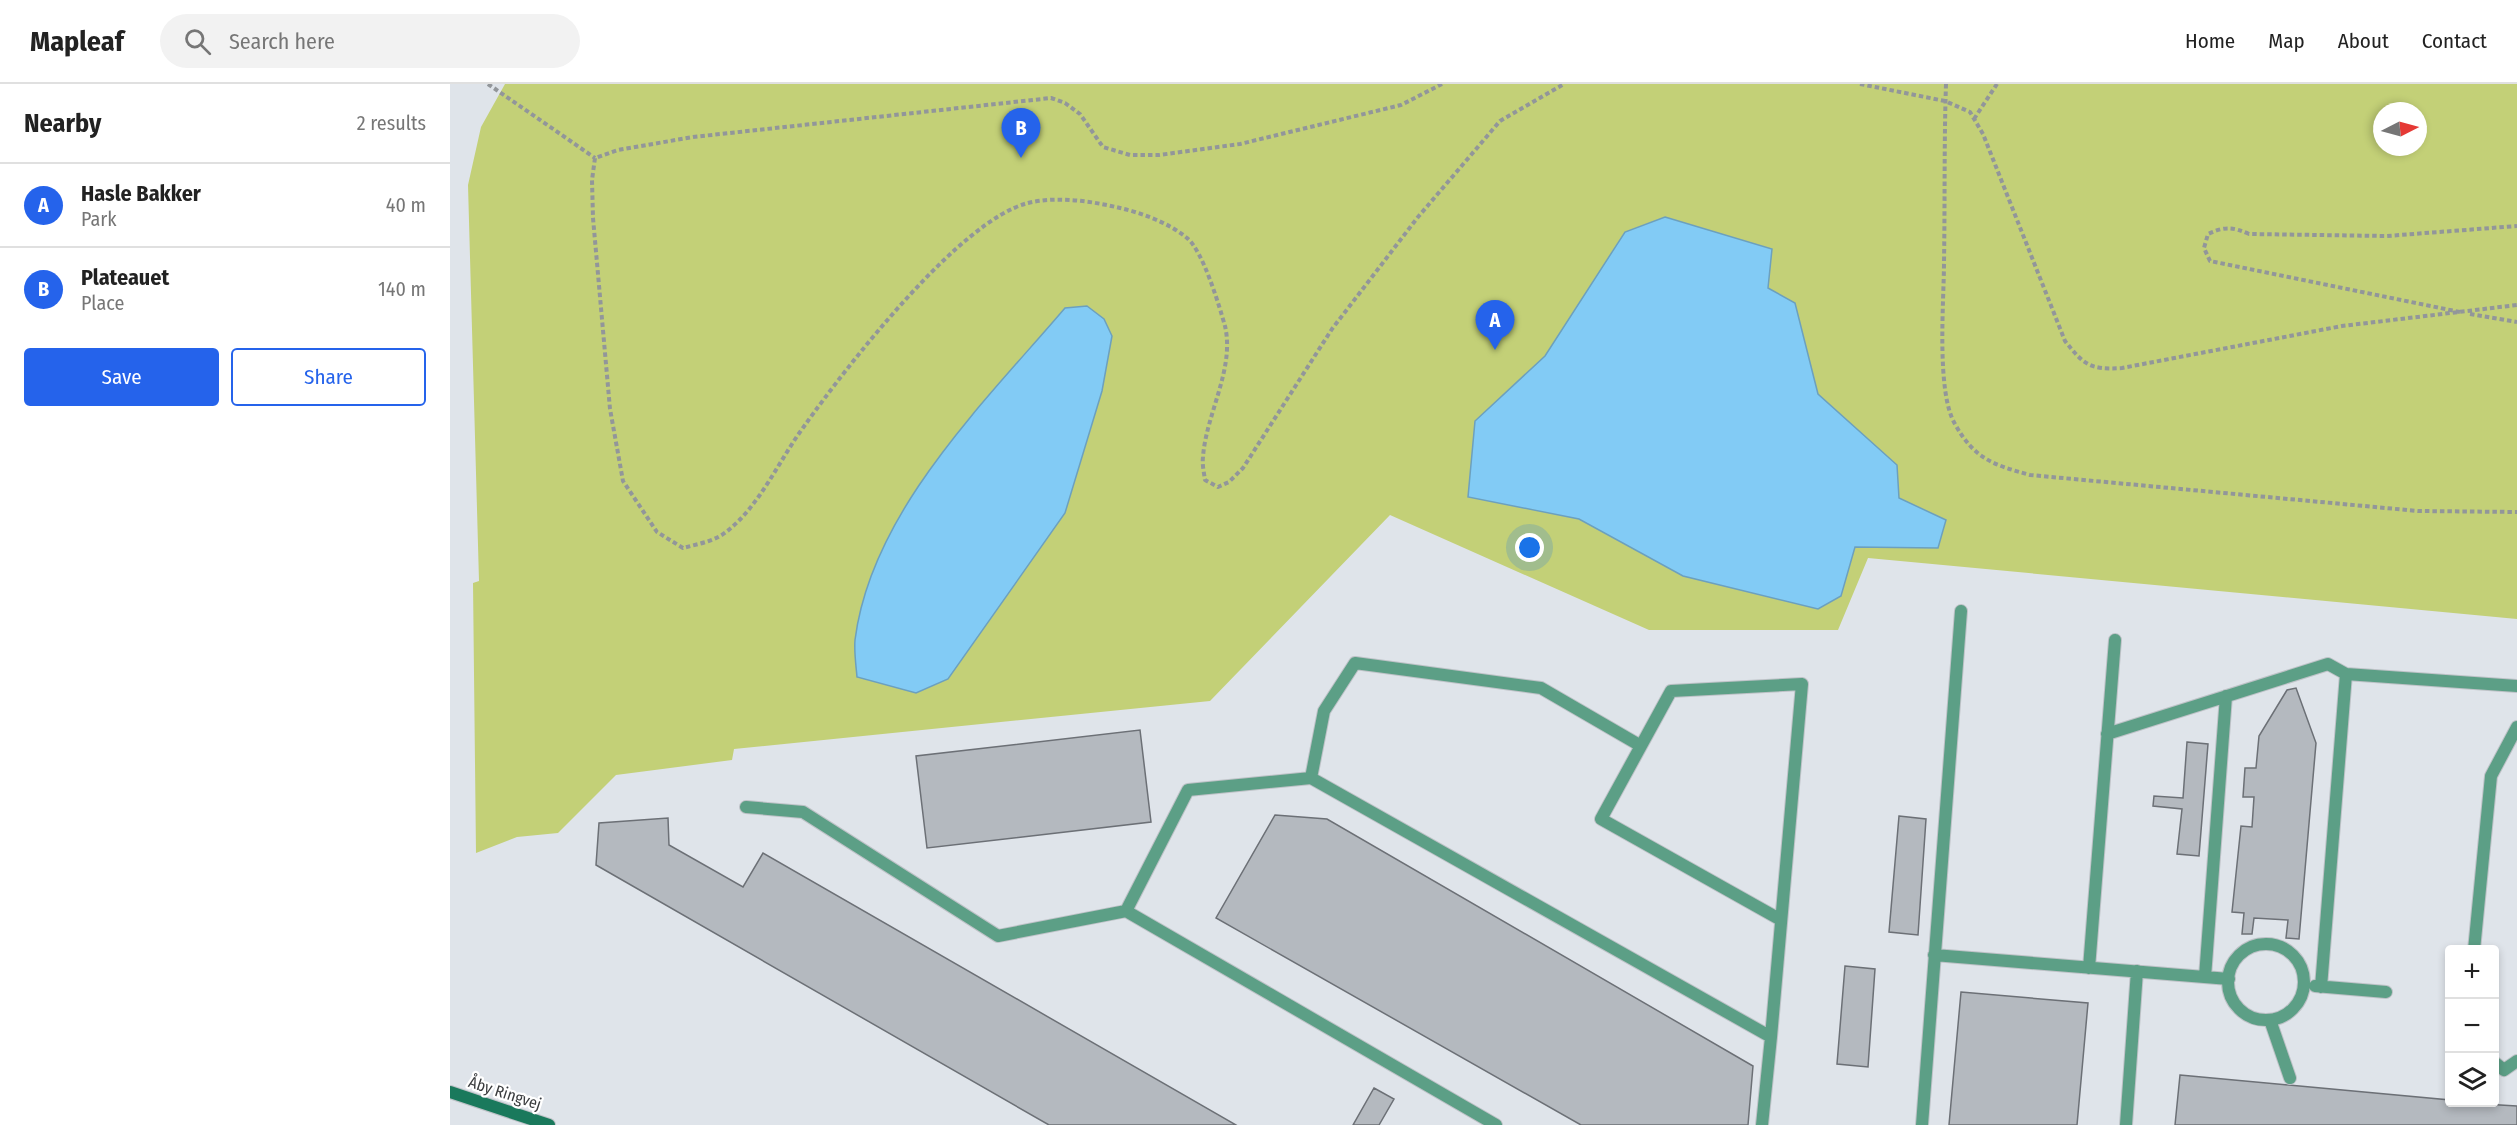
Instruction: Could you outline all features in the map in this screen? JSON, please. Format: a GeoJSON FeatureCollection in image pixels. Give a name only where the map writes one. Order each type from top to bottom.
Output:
{"type":"FeatureCollection","features":[{"type":"Feature","properties":{"kind":"main road","name":"Åby Ringvej"},"geometry":{"type":"LineString","coordinates":[[450,1092],[549,1125]]}},
{"type":"Feature","properties":{"kind":"lane"},"geometry":{"type":"LineString","coordinates":[[1922,1125],[1961,611]]}},
{"type":"Feature","properties":{"kind":"lane"},"geometry":{"type":"LineString","coordinates":[[2089,968],[2115,640]]}},
{"type":"Feature","properties":{"kind":"lane"},"geometry":{"type":"LineString","coordinates":[[1311,778],[1324,711],[1355,663],[1541,688],[1641,746]]}},
{"type":"Feature","properties":{"kind":"lane"},"geometry":{"type":"LineString","coordinates":[[2107,734],[2328,664],[2346,674],[2517,686]]}},
{"type":"Feature","properties":{"kind":"lane"},"geometry":{"type":"LineString","coordinates":[[2321,987],[2346,674]]}},
{"type":"Feature","properties":{"kind":"lane"},"geometry":{"type":"LineString","coordinates":[[1762,1125],[1771,1037],[1802,684],[1671,692],[1601,819],[1781,920]]}},
{"type":"Feature","properties":{"kind":"lane"},"geometry":{"type":"LineString","coordinates":[[2205,977],[2226,696]]}},
{"type":"Feature","properties":{"kind":"lane"},"geometry":{"type":"LineString","coordinates":[[2474,945],[2491,776],[2517,730]]}},
{"type":"Feature","properties":{"kind":"lane"},"geometry":{"type":"LineString","coordinates":[[1126,911],[1188,790],[1311,778],[1771,1037]]}},
{"type":"Feature","properties":{"kind":"lane"},"geometry":{"type":"LineString","coordinates":[[746,807],[803,812],[998,936],[1126,911],[1496,1125]]}},
{"type":"Feature","properties":{"kind":"lane"},"geometry":{"type":"LineString","coordinates":[[2269,944],[2291,953],[2304,973],[2301,998],[2294,1008],[2283,1016],[2270,1020],[2257,1019],[2236,1004],[2230,992],[2229,979],[2237,957],[2257,945],[2269,944]]}},
{"type":"Feature","properties":{"kind":"lane"},"geometry":{"type":"LineString","coordinates":[[1934,955],[2229,979]]}},
{"type":"Feature","properties":{"kind":"lane"},"geometry":{"type":"LineString","coordinates":[[2126,1125],[2137,971]]}},
{"type":"Feature","properties":{"kind":"lane"},"geometry":{"type":"LineString","coordinates":[[2304,985],[2386,992]]}},
{"type":"Feature","properties":{"kind":"lane"},"geometry":{"type":"LineString","coordinates":[[2270,1020],[2290,1078]]}},
{"type":"Feature","properties":{"kind":"lane"},"geometry":{"type":"LineString","coordinates":[[2499,1066],[2504,1070],[2517,1062]]}},
{"type":"Feature","properties":{"kind":"path"},"geometry":{"type":"LineString","coordinates":[[488,84],[595,158]]}},
{"type":"Feature","properties":{"kind":"path"},"geometry":{"type":"LineString","coordinates":[[595,158],[618,150],[693,137],[1051,98],[1065,103],[1080,114],[1103,147],[1130,156],[1159,155],[1240,144],[1401,105],[1442,84]]}},
{"type":"Feature","properties":{"kind":"path"},"geometry":{"type":"LineString","coordinates":[[595,158],[592,180],[593,218],[610,409],[623,481],[657,532],[682,548],[708,542],[725,533],[750,507],[804,425],[876,333],[965,240],[985,224],[1028,203],[1055,200],[1092,202],[1142,213],[1188,238],[1210,278],[1225,328],[1226,357],[1202,458],[1205,480],[1218,487],[1229,482],[1243,468],[1332,328],[1418,217],[1500,121],[1564,84]]}},
{"type":"Feature","properties":{"kind":"path"},"geometry":{"type":"LineString","coordinates":[[1860,84],[1946,101],[1970,112],[1983,134],[2065,340],[2081,362],[2100,369],[2122,368],[2342,326],[2517,305]]}},
{"type":"Feature","properties":{"kind":"path"},"geometry":{"type":"LineString","coordinates":[[1877,88],[1882,84]]}},
{"type":"Feature","properties":{"kind":"path"},"geometry":{"type":"LineString","coordinates":[[1946,84],[1944,334],[1946,392],[1953,422],[1971,450],[1992,465],[2030,476],[2383,508],[2473,513],[2517,512]]}},
{"type":"Feature","properties":{"kind":"path"},"geometry":{"type":"LineString","coordinates":[[1974,120],[1997,84]]}},
{"type":"Feature","properties":{"kind":"path"},"geometry":{"type":"LineString","coordinates":[[2517,226],[2387,236],[2249,234],[2233,227],[2221,228],[2208,234],[2204,248],[2210,261],[2517,322]]}},
{"type":"Feature","properties":{"kind":"green space"},"geometry":{"type":"Polygon","coordinates":[[[505,84],[2517,84],[2517,619],[1868,558],[1838,630],[1649,630],[1390,515],[1210,701],[734,749],[732,760],[616,775],[558,833],[517,837],[476,853],[473,583],[479,581],[468,185],[481,127],[505,84]]]}},
{"type":"Feature","properties":{"kind":"water"},"geometry":{"type":"Polygon","coordinates":[[[1665,217],[1772,249],[1768,288],[1795,303],[1818,394],[1897,465],[1899,498],[1946,520],[1938,548],[1855,547],[1841,596],[1818,609],[1683,576],[1579,519],[1468,497],[1475,421],[1545,356],[1625,232],[1665,217]]]}},
{"type":"Feature","properties":{"kind":"water"},"geometry":{"type":"Polygon","coordinates":[[[1087,306],[1104,319],[1112,336],[1102,391],[1065,513],[948,679],[916,693],[857,677],[855,640],[865,593],[883,547],[907,504],[967,421],[1065,308],[1087,306]]]}},
{"type":"Feature","properties":{"kind":"building"},"geometry":{"type":"Polygon","coordinates":[[[2296,688],[2316,743],[2299,939],[2286,938],[2288,920],[2254,918],[2252,934],[2242,934],[2244,913],[2232,912],[2241,826],[2252,827],[2254,797],[2243,797],[2245,768],[2256,768],[2259,736],[2287,690],[2296,688]]]}},
{"type":"Feature","properties":{"kind":"building"},"geometry":{"type":"Polygon","coordinates":[[[1140,730],[1151,822],[927,848],[916,756],[1140,730]]]}},
{"type":"Feature","properties":{"kind":"building"},"geometry":{"type":"Polygon","coordinates":[[[2187,742],[2208,744],[2199,856],[2177,854],[2182,809],[2153,806],[2154,796],[2183,798],[2187,742]]]}},
{"type":"Feature","properties":{"kind":"building"},"geometry":{"type":"Polygon","coordinates":[[[1275,815],[1327,819],[1753,1066],[1748,1125],[1581,1125],[1216,918],[1275,815]]]}},
{"type":"Feature","properties":{"kind":"building"},"geometry":{"type":"Polygon","coordinates":[[[1899,816],[1926,819],[1918,935],[1889,932],[1899,816]]]}},
{"type":"Feature","properties":{"kind":"building"},"geometry":{"type":"Polygon","coordinates":[[[668,818],[669,845],[743,887],[763,853],[1236,1125],[1049,1125],[596,865],[599,823],[668,818]]]}},
{"type":"Feature","properties":{"kind":"building"},"geometry":{"type":"Polygon","coordinates":[[[1845,966],[1875,969],[1868,1067],[1837,1064],[1845,966]]]}},
{"type":"Feature","properties":{"kind":"building"},"geometry":{"type":"Polygon","coordinates":[[[1961,992],[2088,1003],[2077,1125],[1949,1125],[1961,992]]]}},
{"type":"Feature","properties":{"kind":"building"},"geometry":{"type":"Polygon","coordinates":[[[2180,1075],[2445,1100],[2445,1107],[2517,1106],[2517,1125],[2175,1125],[2180,1075]]]}},
{"type":"Feature","properties":{"kind":"building"},"geometry":{"type":"Polygon","coordinates":[[[1374,1088],[1394,1099],[1379,1125],[1353,1125],[1374,1088]]]}},
{"type":"Feature","properties":{"kind":"place","name":"Plateauet"},"geometry":{"type":"Point","coordinates":[1021,158]}},
{"type":"Feature","properties":{"kind":"place","name":"Hasle Bakker"},"geometry":{"type":"Point","coordinates":[1495,350]}}]}
